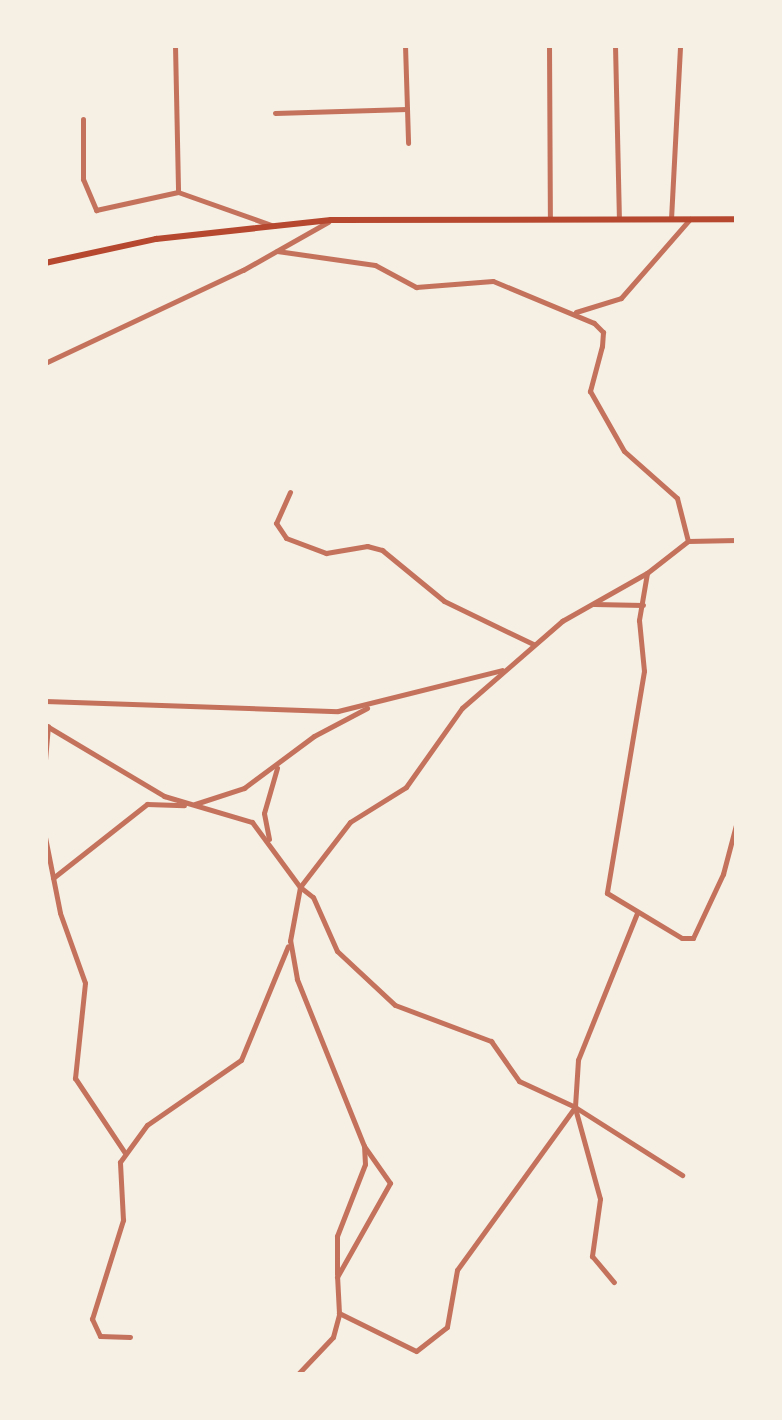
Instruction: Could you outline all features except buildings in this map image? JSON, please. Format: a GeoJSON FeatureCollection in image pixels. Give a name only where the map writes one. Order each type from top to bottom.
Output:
{"type":"FeatureCollection","features":[{"type":"Feature","properties":{"kind":"main road"},"geometry":{"type":"LineString","coordinates":[[45,263],[156,240],[331,220],[737,219]]}},
{"type":"Feature","properties":{"kind":"street"},"geometry":{"type":"LineString","coordinates":[[174,45],[178,192]]}},
{"type":"Feature","properties":{"kind":"street"},"geometry":{"type":"LineString","coordinates":[[405,45],[408,142]]}},
{"type":"Feature","properties":{"kind":"street"},"geometry":{"type":"LineString","coordinates":[[549,45],[550,218]]}},
{"type":"Feature","properties":{"kind":"street"},"geometry":{"type":"LineString","coordinates":[[615,45],[619,218]]}},
{"type":"Feature","properties":{"kind":"street"},"geometry":{"type":"LineString","coordinates":[[671,219],[680,45]]}},
{"type":"Feature","properties":{"kind":"street"},"geometry":{"type":"LineString","coordinates":[[276,113],[407,108]]}},
{"type":"Feature","properties":{"kind":"street"},"geometry":{"type":"LineString","coordinates":[[83,119],[83,180],[96,210],[178,192],[274,226]]}},
{"type":"Feature","properties":{"kind":"street"},"geometry":{"type":"LineString","coordinates":[[573,312],[611,306],[690,219]]}},
{"type":"Feature","properties":{"kind":"street"},"geometry":{"type":"LineString","coordinates":[[45,363],[278,251],[331,220]]}},
{"type":"Feature","properties":{"kind":"street"},"geometry":{"type":"LineString","coordinates":[[278,251],[375,265],[416,286],[493,282],[573,312],[603,332],[590,392],[632,460],[678,498],[688,541]]}},
{"type":"Feature","properties":{"kind":"street"},"geometry":{"type":"LineString","coordinates":[[290,492],[276,523],[286,538],[326,553],[368,546],[382,550],[470,617],[533,644]]}},
{"type":"Feature","properties":{"kind":"street"},"geometry":{"type":"LineString","coordinates":[[125,1153],[170,1106],[241,1060],[290,941],[300,887],[350,822],[406,786],[462,708],[533,644],[591,604],[647,573],[688,541],[737,540]]}},
{"type":"Feature","properties":{"kind":"street"},"geometry":{"type":"LineString","coordinates":[[647,573],[643,605],[644,672],[607,893],[682,938],[700,932],[737,821]]}},
{"type":"Feature","properties":{"kind":"street"},"geometry":{"type":"LineString","coordinates":[[591,604],[643,605]]}},
{"type":"Feature","properties":{"kind":"street"},"geometry":{"type":"LineString","coordinates":[[45,701],[338,711],[505,669]]}},
{"type":"Feature","properties":{"kind":"street"},"geometry":{"type":"LineString","coordinates":[[53,878],[147,804],[192,805],[244,788],[374,704]]}},
{"type":"Feature","properties":{"kind":"street"},"geometry":{"type":"LineString","coordinates":[[45,760],[46,726],[140,783],[192,805],[252,822],[320,910],[337,951],[395,1004],[492,1041],[518,1081],[575,1108],[682,1176]]}},
{"type":"Feature","properties":{"kind":"street"},"geometry":{"type":"LineString","coordinates":[[269,842],[264,813],[279,763]]}},
{"type":"Feature","properties":{"kind":"street"},"geometry":{"type":"LineString","coordinates":[[45,837],[53,878],[85,984],[75,1078],[125,1153],[122,1220],[92,1319],[100,1336],[130,1337]]}},
{"type":"Feature","properties":{"kind":"street"},"geometry":{"type":"LineString","coordinates":[[614,1282],[592,1256],[600,1199],[575,1108],[578,1060],[637,913]]}},
{"type":"Feature","properties":{"kind":"street"},"geometry":{"type":"LineString","coordinates":[[290,941],[299,986],[364,1146],[390,1183],[337,1277]]}},
{"type":"Feature","properties":{"kind":"street"},"geometry":{"type":"LineString","coordinates":[[339,1313],[407,1349],[424,1349],[437,1340],[450,1318],[448,1293],[457,1270],[575,1108]]}},
{"type":"Feature","properties":{"kind":"street"},"geometry":{"type":"LineString","coordinates":[[297,1375],[333,1337],[339,1313],[338,1236],[366,1164],[364,1146]]}}]}
